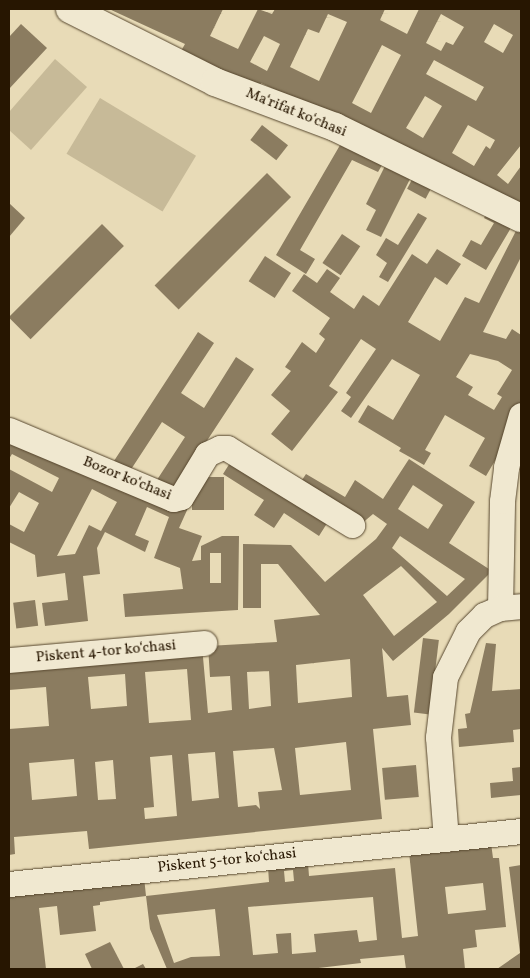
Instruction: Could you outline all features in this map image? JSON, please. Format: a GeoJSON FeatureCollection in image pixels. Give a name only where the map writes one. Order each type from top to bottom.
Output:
{"type":"FeatureCollection","features":[{"type":"Feature","properties":{"kind":"street","name":"Maʻrifat koʻchasi"},"geometry":{"type":"LineString","coordinates":[[70,9],[215,82],[336,127],[521,218]]}},
{"type":"Feature","properties":{"kind":"street"},"geometry":{"type":"LineString","coordinates":[[446,838],[438,737],[445,677],[468,631],[484,615],[510,607],[502,501],[506,467],[521,415]]}},
{"type":"Feature","properties":{"kind":"street","name":"Bozor koʻchasi"},"geometry":{"type":"LineString","coordinates":[[9,430],[174,499],[181,497],[191,475],[210,451],[227,448],[352,525]]}},
{"type":"Feature","properties":{"kind":"street","name":"Piskent 4-tor koʻchasi"},"geometry":{"type":"LineString","coordinates":[[9,660],[204,643]]}},
{"type":"Feature","properties":{"kind":"street","name":"Piskent 5-tor koʻchasi"},"geometry":{"type":"LineString","coordinates":[[9,884],[521,831]]}},
{"type":"Feature","properties":{"kind":"shaded area"},"geometry":{"type":"Polygon","coordinates":[[[55,59],[87,87],[31,150],[9,130],[9,112],[55,59]]]}},
{"type":"Feature","properties":{"kind":"shaded area"},"geometry":{"type":"Polygon","coordinates":[[[100,98],[196,156],[163,211],[67,154],[100,98]]]}},
{"type":"Feature","properties":{"kind":"building"},"geometry":{"type":"Polygon","coordinates":[[[109,9],[223,9],[210,36],[238,49],[258,9],[272,14],[275,9],[385,9],[380,20],[407,34],[419,9],[521,9],[521,145],[497,175],[508,184],[521,166],[521,207],[261,83],[259,88],[181,51],[185,44],[109,9]],[[328,14],[319,33],[308,29],[290,67],[319,81],[347,22],[328,14]],[[441,14],[426,43],[441,51],[446,42],[453,45],[464,27],[441,14]],[[494,24],[484,42],[503,53],[513,35],[494,24]],[[264,36],[250,62],[267,71],[280,44],[264,36]],[[382,45],[352,103],[371,113],[401,55],[382,45]],[[434,60],[426,74],[476,101],[484,87],[434,60]],[[425,96],[406,128],[423,138],[442,106],[425,96]],[[468,125],[452,153],[474,166],[486,146],[490,149],[495,140],[468,125]]]}},
{"type":"Feature","properties":{"kind":"building"},"geometry":{"type":"Polygon","coordinates":[[[21,24],[47,48],[9,89],[9,37],[21,24]]]}},
{"type":"Feature","properties":{"kind":"building"},"geometry":{"type":"Polygon","coordinates":[[[262,125],[288,145],[276,160],[250,140],[262,125]]]}},
{"type":"Feature","properties":{"kind":"building"},"geometry":{"type":"Polygon","coordinates":[[[343,140],[385,160],[378,172],[352,160],[300,250],[315,259],[306,274],[276,255],[343,140]]]}},
{"type":"Feature","properties":{"kind":"building"},"geometry":{"type":"Polygon","coordinates":[[[388,160],[413,173],[381,237],[366,230],[376,210],[366,204],[388,160]]]}},
{"type":"Feature","properties":{"kind":"building"},"geometry":{"type":"Polygon","coordinates":[[[416,172],[435,182],[426,199],[407,189],[416,172]]]}},
{"type":"Feature","properties":{"kind":"building"},"geometry":{"type":"Polygon","coordinates":[[[267,173],[291,197],[179,309],[155,285],[267,173]]]}},
{"type":"Feature","properties":{"kind":"building"},"geometry":{"type":"Polygon","coordinates":[[[9,203],[25,218],[9,237],[9,203]]]}},
{"type":"Feature","properties":{"kind":"building"},"geometry":{"type":"Polygon","coordinates":[[[490,207],[515,221],[486,270],[462,256],[471,240],[481,245],[494,223],[484,218],[490,207]]]}},
{"type":"Feature","properties":{"kind":"building"},"geometry":{"type":"Polygon","coordinates":[[[418,213],[427,218],[388,282],[379,277],[387,263],[376,255],[386,238],[398,245],[418,213]]]}},
{"type":"Feature","properties":{"kind":"building"},"geometry":{"type":"Polygon","coordinates":[[[102,224],[124,246],[31,339],[9,317],[102,224]]]}},
{"type":"Feature","properties":{"kind":"building"},"geometry":{"type":"Polygon","coordinates":[[[519,225],[521,226],[521,257],[483,332],[506,339],[512,329],[521,335],[521,403],[504,432],[510,435],[486,476],[469,466],[485,438],[445,415],[425,450],[431,453],[424,465],[399,451],[401,448],[358,422],[368,405],[393,420],[420,375],[392,359],[351,418],[341,411],[351,397],[346,393],[376,349],[361,339],[329,386],[338,392],[292,451],[271,434],[290,411],[271,395],[291,371],[285,367],[302,342],[316,353],[325,339],[319,334],[330,318],[292,291],[304,274],[317,283],[327,269],[340,278],[330,292],[354,309],[363,295],[379,306],[412,254],[427,264],[437,249],[461,264],[447,285],[435,277],[408,322],[440,341],[465,297],[479,303],[519,225]],[[470,354],[456,377],[473,387],[468,395],[494,410],[502,397],[497,394],[512,370],[498,361],[470,354]]]}},
{"type":"Feature","properties":{"kind":"building"},"geometry":{"type":"Polygon","coordinates":[[[342,234],[360,246],[341,275],[322,263],[342,234]]]}},
{"type":"Feature","properties":{"kind":"building"},"geometry":{"type":"Polygon","coordinates":[[[265,256],[291,273],[275,298],[249,281],[265,256]]]}},
{"type":"Feature","properties":{"kind":"building"},"geometry":{"type":"Polygon","coordinates":[[[198,332],[214,343],[181,393],[204,408],[236,357],[254,369],[174,491],[151,489],[185,437],[162,422],[128,474],[112,464],[198,332]]]}},
{"type":"Feature","properties":{"kind":"building"},"geometry":{"type":"Polygon","coordinates":[[[9,438],[188,508],[179,528],[202,536],[192,561],[201,560],[201,546],[222,536],[239,536],[238,610],[125,617],[123,594],[183,589],[180,568],[154,558],[169,517],[147,507],[135,535],[149,541],[145,552],[105,532],[97,548],[100,574],[83,576],[88,621],[45,626],[42,603],[68,600],[65,573],[37,577],[35,555],[9,542],[9,524],[24,532],[39,503],[19,492],[9,508],[9,469],[52,492],[59,478],[12,454],[9,459],[9,438]],[[92,489],[57,556],[75,554],[89,525],[101,531],[117,502],[92,489]],[[210,553],[210,583],[221,583],[221,553],[210,553]]]}},
{"type":"Feature","properties":{"kind":"building"},"geometry":{"type":"Polygon","coordinates":[[[235,455],[331,517],[319,536],[284,513],[274,528],[254,515],[264,500],[223,474],[235,455]]]}},
{"type":"Feature","properties":{"kind":"building"},"geometry":{"type":"Polygon","coordinates":[[[409,459],[475,502],[449,543],[492,571],[449,614],[393,661],[382,648],[387,697],[408,695],[411,725],[373,729],[382,819],[89,849],[87,831],[14,837],[15,854],[9,855],[9,729],[49,726],[46,687],[9,690],[9,661],[202,646],[208,713],[232,710],[230,676],[210,677],[208,646],[277,642],[274,620],[320,615],[278,564],[261,564],[261,608],[243,608],[243,544],[291,545],[325,582],[376,539],[387,524],[373,514],[360,525],[298,486],[306,474],[345,497],[355,480],[383,499],[409,459]],[[413,485],[398,509],[428,529],[443,505],[413,485]],[[400,536],[392,548],[447,596],[465,579],[400,536]],[[401,566],[363,595],[394,636],[437,602],[401,566]],[[350,659],[296,665],[298,703],[352,697],[350,659]],[[187,669],[145,672],[149,723],[191,720],[187,669]],[[269,671],[247,672],[249,709],[271,706],[269,671]],[[125,674],[88,677],[91,709],[127,706],[125,674]],[[346,742],[295,748],[300,795],[351,790],[346,742]],[[274,748],[233,751],[238,807],[256,805],[260,809],[258,792],[282,790],[274,748]],[[215,752],[188,754],[192,801],[219,798],[215,752]],[[172,755],[150,757],[154,807],[144,808],[145,819],[177,816],[172,755]],[[74,759],[29,763],[32,800],[77,796],[74,759]],[[113,760],[95,762],[98,800],[116,799],[113,760]]]}},
{"type":"Feature","properties":{"kind":"building"},"geometry":{"type":"Polygon","coordinates":[[[192,477],[224,477],[224,510],[192,510],[192,477]]]}},
{"type":"Feature","properties":{"kind":"building"},"geometry":{"type":"Polygon","coordinates":[[[35,600],[38,626],[16,628],[13,603],[35,600]]]}},
{"type":"Feature","properties":{"kind":"building"},"geometry":{"type":"Polygon","coordinates":[[[423,638],[439,640],[430,714],[414,712],[423,638]]]}},
{"type":"Feature","properties":{"kind":"building"},"geometry":{"type":"Polygon","coordinates":[[[486,643],[496,644],[492,691],[521,689],[521,729],[513,730],[514,742],[459,747],[458,729],[467,728],[465,714],[470,713],[486,643]]]}},
{"type":"Feature","properties":{"kind":"building"},"geometry":{"type":"Polygon","coordinates":[[[416,765],[419,797],[385,800],[382,768],[416,765]]]}},
{"type":"Feature","properties":{"kind":"building"},"geometry":{"type":"Polygon","coordinates":[[[521,767],[521,795],[491,798],[490,783],[513,781],[512,768],[521,767]]]}},
{"type":"Feature","properties":{"kind":"building"},"geometry":{"type":"Polygon","coordinates":[[[491,843],[493,858],[499,858],[506,927],[475,930],[477,947],[463,949],[465,969],[406,969],[404,955],[360,959],[361,963],[310,969],[167,969],[150,929],[146,896],[269,882],[268,867],[308,863],[309,876],[395,868],[402,938],[418,936],[409,852],[491,843]],[[293,870],[284,871],[285,882],[294,881],[293,870]],[[483,883],[445,887],[448,914],[486,910],[483,883]],[[373,897],[248,907],[253,955],[278,953],[276,934],[291,933],[292,954],[316,952],[314,934],[357,930],[359,942],[377,940],[373,897]],[[215,909],[157,915],[174,963],[191,957],[220,956],[215,909]]]}},
{"type":"Feature","properties":{"kind":"building"},"geometry":{"type":"Polygon","coordinates":[[[521,865],[521,969],[497,969],[520,953],[509,867],[521,865]]]}},
{"type":"Feature","properties":{"kind":"building"},"geometry":{"type":"Polygon","coordinates":[[[144,877],[146,896],[100,902],[100,905],[93,906],[96,931],[60,935],[57,906],[39,908],[46,969],[9,969],[9,891],[144,877]]]}},
{"type":"Feature","properties":{"kind":"building"},"geometry":{"type":"Polygon","coordinates":[[[110,942],[124,969],[92,969],[85,954],[110,942]]]}},
{"type":"Feature","properties":{"kind":"building"},"geometry":{"type":"Polygon","coordinates":[[[143,964],[146,969],[133,969],[143,964]]]}}]}
